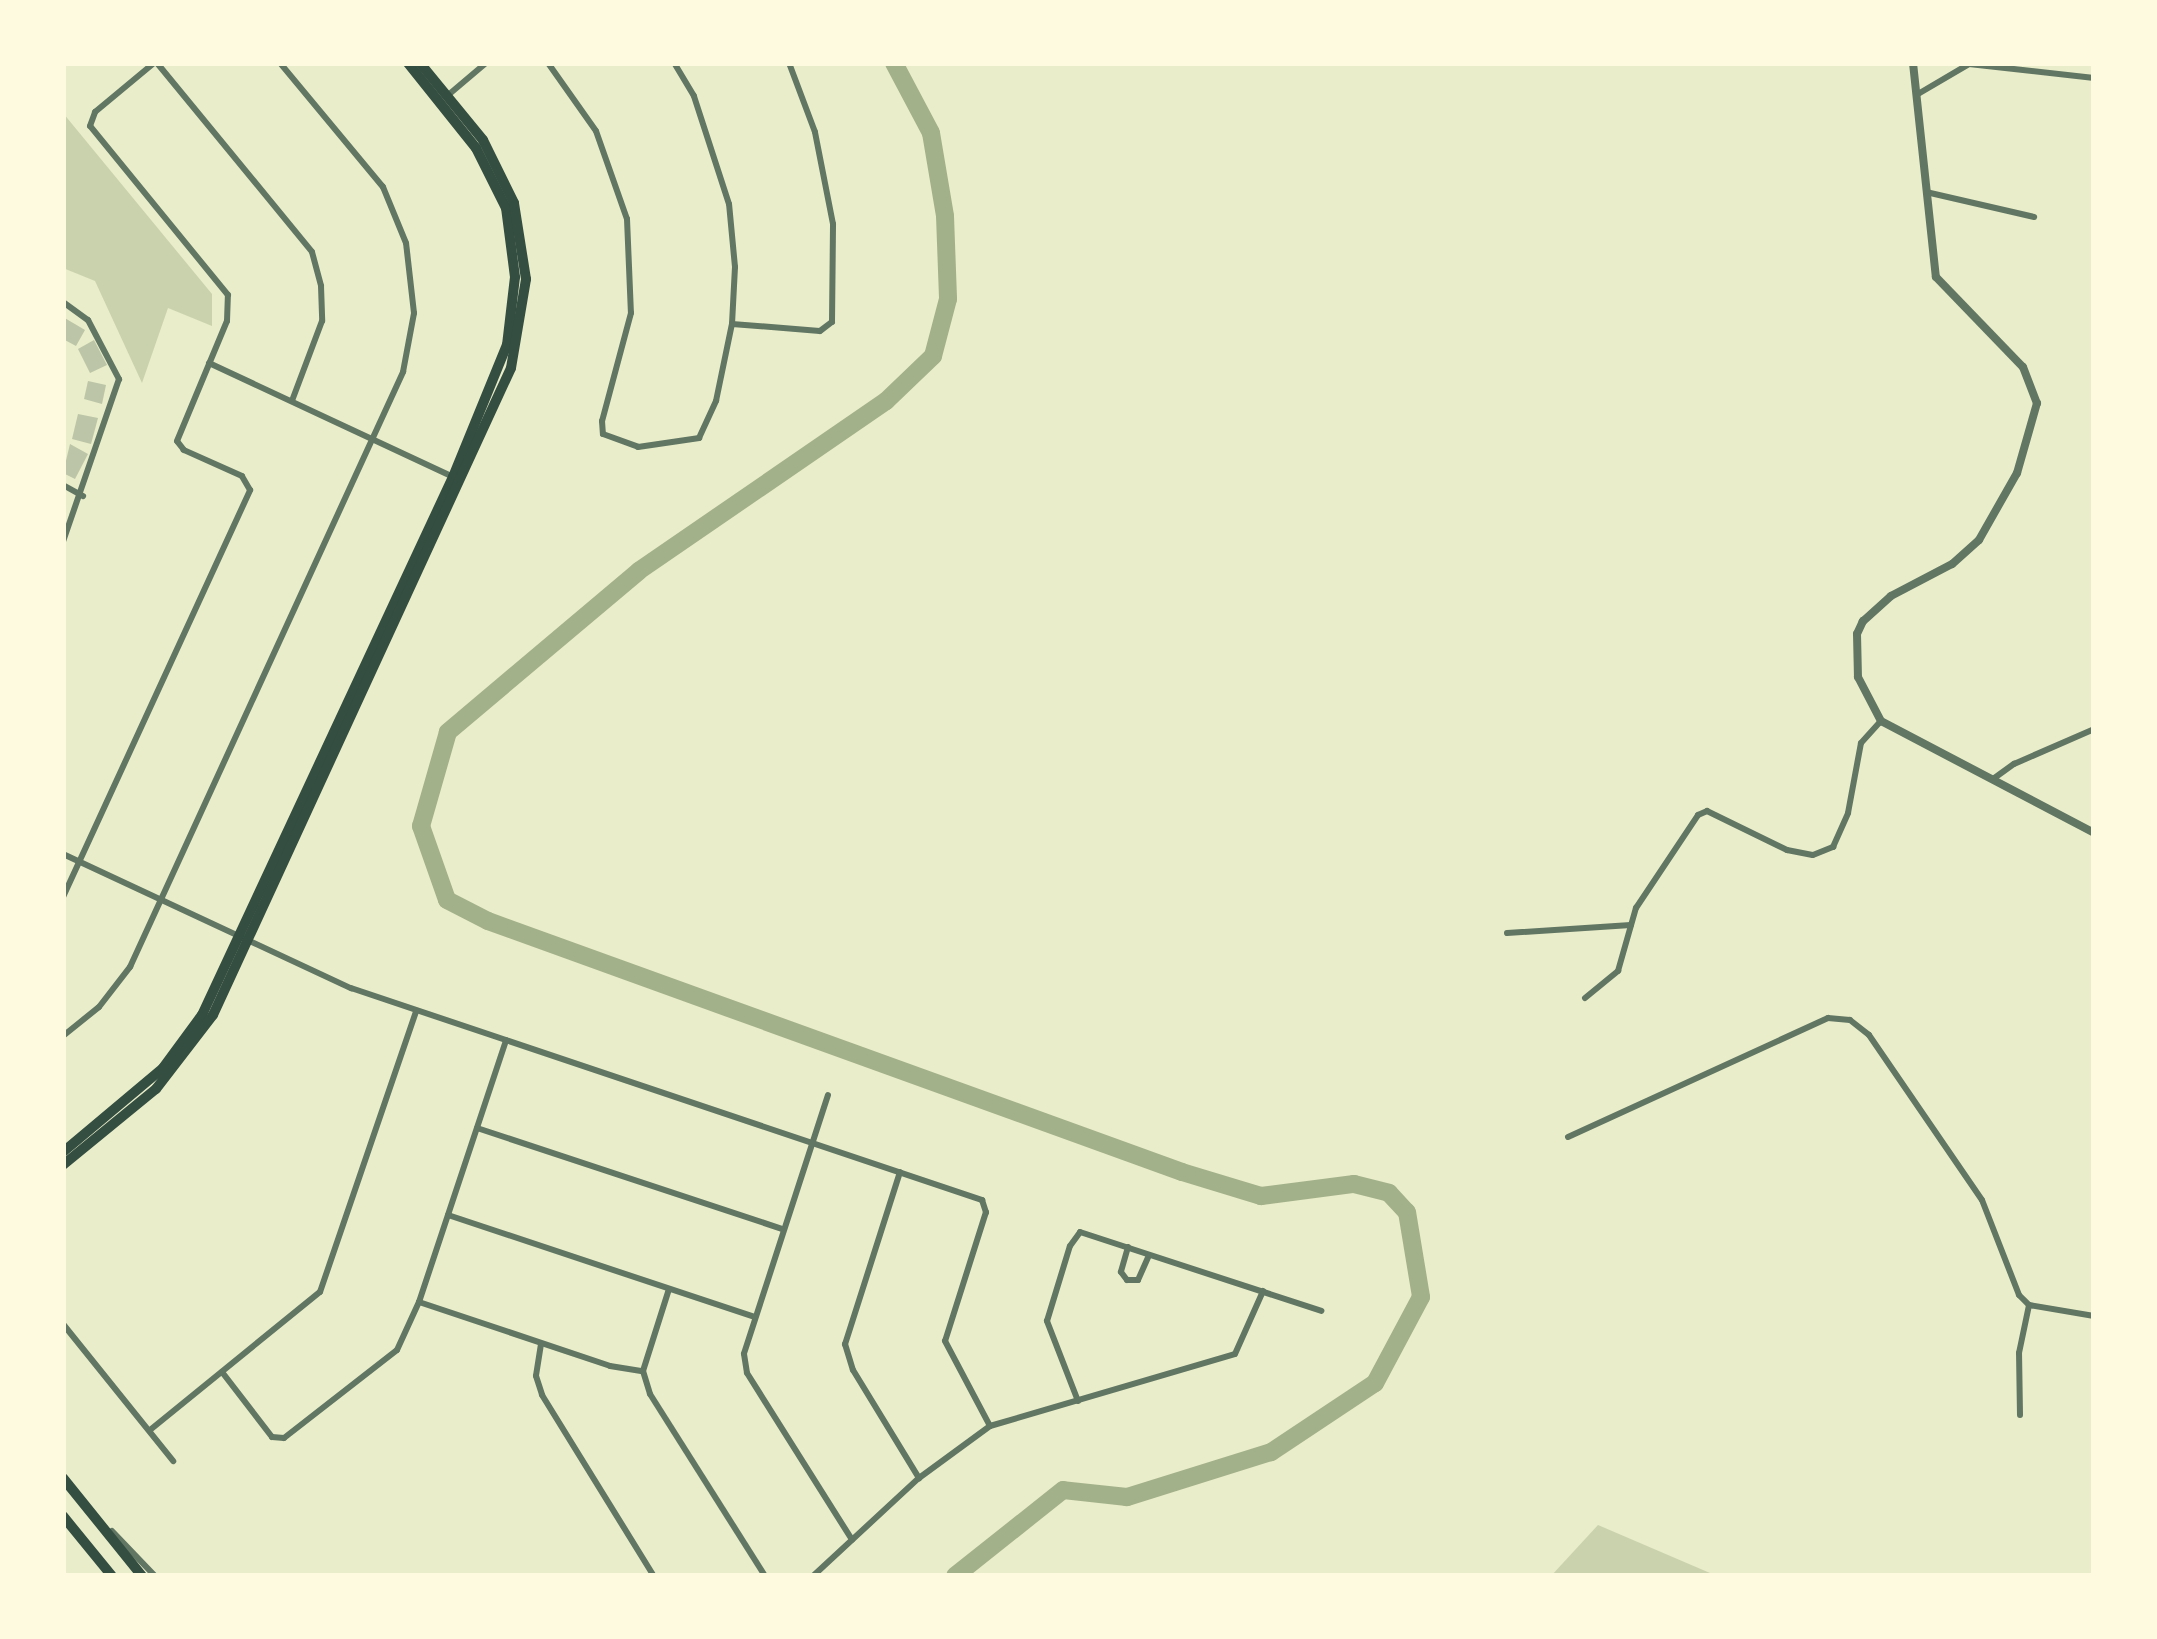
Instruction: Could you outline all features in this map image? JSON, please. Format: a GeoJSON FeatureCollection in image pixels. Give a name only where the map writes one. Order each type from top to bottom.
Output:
{"type":"FeatureCollection","features":[{"type":"Feature","properties":{"kind":"main road"},"geometry":{"type":"LineString","coordinates":[[63,1165],[156,1089],[183,1060],[213,1015],[512,368],[526,279],[524,243],[507,186],[483,140],[408,63]]}},
{"type":"Feature","properties":{"kind":"main road"},"geometry":{"type":"LineString","coordinates":[[420,63],[444,98]]}},
{"type":"Feature","properties":{"kind":"main road"},"geometry":{"type":"LineString","coordinates":[[63,1152],[164,1068],[202,1015],[246,938]]}},
{"type":"Feature","properties":{"kind":"main road"},"geometry":{"type":"LineString","coordinates":[[63,1478],[142,1576]]}},
{"type":"Feature","properties":{"kind":"main road"},"geometry":{"type":"LineString","coordinates":[[63,1516],[112,1576]]}},
{"type":"Feature","properties":{"kind":"street"},"geometry":{"type":"LineString","coordinates":[[63,897],[250,490],[242,476],[184,450],[177,441],[227,321],[228,296],[90,126],[95,112],[156,63],[312,252],[322,286],[322,321],[292,401]]}},
{"type":"Feature","properties":{"kind":"street"},"geometry":{"type":"LineString","coordinates":[[63,1036],[99,1007],[130,967],[403,372],[414,313],[406,243],[382,187],[280,63]]}},
{"type":"Feature","properties":{"kind":"street"},"geometry":{"type":"LineString","coordinates":[[444,98],[486,63]]}},
{"type":"Feature","properties":{"kind":"street"},"geometry":{"type":"LineString","coordinates":[[548,63],[596,130],[627,219],[631,313],[603,434],[638,447],[699,438],[716,400],[732,324],[735,267],[729,204],[694,96],[674,63]]}},
{"type":"Feature","properties":{"kind":"street"},"geometry":{"type":"LineString","coordinates":[[732,324],[820,331],[832,322],[833,224],[815,132],[789,63]]}},
{"type":"Feature","properties":{"kind":"street"},"geometry":{"type":"LineString","coordinates":[[1913,63],[1936,277],[2023,367],[2037,403],[2018,473],[1979,540],[1952,565],[1891,596],[1863,621],[1857,634],[1858,677],[1881,721],[2094,833]]}},
{"type":"Feature","properties":{"kind":"street"},"geometry":{"type":"LineString","coordinates":[[1918,94],[1969,64],[2094,77]]}},
{"type":"Feature","properties":{"kind":"street"},"geometry":{"type":"LineString","coordinates":[[1926,192],[2034,217]]}},
{"type":"Feature","properties":{"kind":"street"},"geometry":{"type":"LineString","coordinates":[[63,302],[88,320],[119,380],[83,496],[63,542]]}},
{"type":"Feature","properties":{"kind":"street"},"geometry":{"type":"LineString","coordinates":[[208,362],[457,479]]}},
{"type":"Feature","properties":{"kind":"street"},"geometry":{"type":"LineString","coordinates":[[63,485],[83,496]]}},
{"type":"Feature","properties":{"kind":"street"},"geometry":{"type":"LineString","coordinates":[[1585,998],[1618,971],[1631,925],[1648,890],[1698,815],[1707,811],[1787,850],[1813,855],[1833,847],[1848,813],[1861,743],[1881,721]]}},
{"type":"Feature","properties":{"kind":"street"},"geometry":{"type":"LineString","coordinates":[[1993,779],[2014,764],[2094,729]]}},
{"type":"Feature","properties":{"kind":"street"},"geometry":{"type":"LineString","coordinates":[[63,854],[308,967],[416,1011],[974,1196],[986,1212],[945,1341],[991,1426]]}},
{"type":"Feature","properties":{"kind":"street"},"geometry":{"type":"LineString","coordinates":[[1507,933],[1631,925]]}},
{"type":"Feature","properties":{"kind":"street"},"geometry":{"type":"LineString","coordinates":[[150,1430],[328,1279],[416,1011]]}},
{"type":"Feature","properties":{"kind":"street"},"geometry":{"type":"LineString","coordinates":[[1568,1137],[1828,1018],[1850,1020],[1869,1035],[1982,1200],[2019,1295],[2029,1305],[2094,1316]]}},
{"type":"Feature","properties":{"kind":"street"},"geometry":{"type":"LineString","coordinates":[[222,1372],[272,1437],[284,1438],[397,1350],[419,1303],[506,1040]]}},
{"type":"Feature","properties":{"kind":"street"},"geometry":{"type":"LineString","coordinates":[[828,1095],[744,1354],[747,1373],[852,1540]]}},
{"type":"Feature","properties":{"kind":"street"},"geometry":{"type":"LineString","coordinates":[[477,1128],[782,1229]]}},
{"type":"Feature","properties":{"kind":"street"},"geometry":{"type":"LineString","coordinates":[[900,1172],[845,1344],[853,1370],[920,1478]]}},
{"type":"Feature","properties":{"kind":"street"},"geometry":{"type":"LineString","coordinates":[[448,1215],[754,1317]]}},
{"type":"Feature","properties":{"kind":"street"},"geometry":{"type":"LineString","coordinates":[[1078,1401],[1047,1321],[1070,1246],[1080,1232],[1321,1311]]}},
{"type":"Feature","properties":{"kind":"street"},"geometry":{"type":"LineString","coordinates":[[1128,1247],[1121,1272],[1126,1280],[1138,1280],[1149,1255]]}},
{"type":"Feature","properties":{"kind":"street"},"geometry":{"type":"LineString","coordinates":[[670,1289],[643,1371],[650,1394],[765,1576]]}},
{"type":"Feature","properties":{"kind":"street"},"geometry":{"type":"LineString","coordinates":[[813,1576],[920,1478],[991,1426],[1235,1354],[1263,1292]]}},
{"type":"Feature","properties":{"kind":"street"},"geometry":{"type":"LineString","coordinates":[[419,1303],[610,1366],[643,1371]]}},
{"type":"Feature","properties":{"kind":"street"},"geometry":{"type":"LineString","coordinates":[[2020,1414],[2019,1353],[2029,1305]]}},
{"type":"Feature","properties":{"kind":"street"},"geometry":{"type":"LineString","coordinates":[[63,1324],[173,1461]]}},
{"type":"Feature","properties":{"kind":"street"},"geometry":{"type":"LineString","coordinates":[[542,1344],[536,1376],[542,1395],[654,1576]]}},
{"type":"Feature","properties":{"kind":"street"},"geometry":{"type":"LineString","coordinates":[[91,1511],[155,1576]]}},
{"type":"Feature","properties":{"kind":"green space"},"geometry":{"type":"Polygon","coordinates":[[[63,113],[212,294],[212,326],[168,308],[142,383],[95,281],[63,268],[63,113]]]}},
{"type":"Feature","properties":{"kind":"green space"},"geometry":{"type":"Polygon","coordinates":[[[1598,1525],[1717,1576],[1551,1576],[1598,1525]]]}},
{"type":"Feature","properties":{"kind":"building"},"geometry":{"type":"Polygon","coordinates":[[[63,317],[85,330],[76,346],[63,339],[63,317]]]}},
{"type":"Feature","properties":{"kind":"building"},"geometry":{"type":"Polygon","coordinates":[[[94,340],[107,365],[90,373],[78,349],[94,340]]]}},
{"type":"Feature","properties":{"kind":"building"},"geometry":{"type":"Polygon","coordinates":[[[88,381],[106,385],[102,404],[84,399],[88,381]]]}},
{"type":"Feature","properties":{"kind":"building"},"geometry":{"type":"Polygon","coordinates":[[[78,414],[98,418],[91,444],[72,439],[78,414]]]}},
{"type":"Feature","properties":{"kind":"building"},"geometry":{"type":"Polygon","coordinates":[[[70,444],[88,454],[75,479],[63,473],[70,444]]]}},
{"type":"Feature","properties":{"kind":"waterway"},"geometry":{"type":"LineString","coordinates":[[894,63],[931,133],[945,216],[948,299],[933,356],[886,401],[639,571],[448,732],[421,826],[447,900],[488,921],[1182,1172],[1261,1196],[1354,1184],[1389,1193],[1407,1212],[1421,1297],[1375,1383],[1271,1452],[1127,1497],[1063,1490],[955,1576]]}}]}
